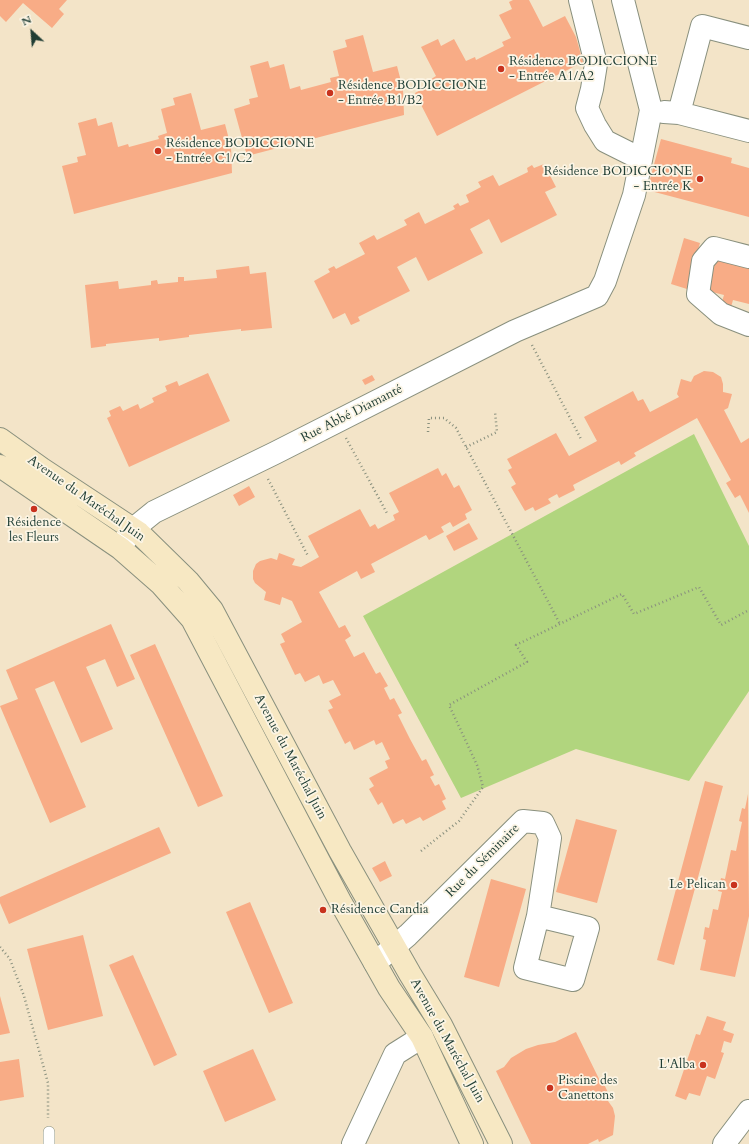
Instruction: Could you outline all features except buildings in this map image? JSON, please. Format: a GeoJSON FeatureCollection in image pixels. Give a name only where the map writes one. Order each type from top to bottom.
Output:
{"type":"FeatureCollection","features":[{"type":"Feature","properties":{"kind":"main road","name":"Avenue du Maréchal Juin"},"geometry":{"type":"LineString","coordinates":[[0,439],[42,469],[139,533],[188,581],[212,610],[340,851],[441,1025],[501,1144]]}},
{"type":"Feature","properties":{"kind":"main road","name":"Avenue du Maréchal Juin"},"geometry":{"type":"LineString","coordinates":[[0,466],[120,548],[161,584],[192,619],[388,988],[422,1037],[472,1144]]}},
{"type":"Feature","properties":{"kind":"street"},"geometry":{"type":"LineString","coordinates":[[580,0],[596,64],[588,108],[595,125],[605,140],[641,159],[651,110],[623,0]]}},
{"type":"Feature","properties":{"kind":"street"},"geometry":{"type":"LineString","coordinates":[[678,113],[702,26],[749,38]]}},
{"type":"Feature","properties":{"kind":"street"},"geometry":{"type":"LineString","coordinates":[[651,110],[678,113],[749,131]]}},
{"type":"Feature","properties":{"kind":"street","name":"Rue Abbé Diamanté"},"geometry":{"type":"LineString","coordinates":[[120,548],[133,529],[154,512],[337,422],[522,327],[597,296],[605,281],[631,202],[641,159]]}},
{"type":"Feature","properties":{"kind":"street"},"geometry":{"type":"LineString","coordinates":[[749,257],[714,248],[703,261],[698,294],[721,314],[749,326]]}},
{"type":"Feature","properties":{"kind":"street"},"geometry":{"type":"LineString","coordinates":[[0,466],[20,453]]}},
{"type":"Feature","properties":{"kind":"street","name":"Rue du Séminaire"},"geometry":{"type":"LineString","coordinates":[[375,963],[395,946],[523,821],[543,823],[550,838],[538,916]]}},
{"type":"Feature","properties":{"kind":"street"},"geometry":{"type":"LineString","coordinates":[[353,1144],[394,1054],[422,1037]]}},
{"type":"Feature","properties":{"kind":"street"},"geometry":{"type":"LineString","coordinates":[[724,1144],[749,1111]]}},
{"type":"Feature","properties":{"kind":"lane"},"geometry":{"type":"LineString","coordinates":[[49,1132],[49,1144]]}},
{"type":"Feature","properties":{"kind":"path"},"geometry":{"type":"LineString","coordinates":[[522,327],[581,439]]}},
{"type":"Feature","properties":{"kind":"path"},"geometry":{"type":"LineString","coordinates":[[466,447],[497,432],[495,412]]}},
{"type":"Feature","properties":{"kind":"path"},"geometry":{"type":"LineString","coordinates":[[428,432],[429,418],[444,418],[456,428],[560,624]]}},
{"type":"Feature","properties":{"kind":"path"},"geometry":{"type":"LineString","coordinates":[[337,422],[388,515]]}},
{"type":"Feature","properties":{"kind":"path"},"geometry":{"type":"LineString","coordinates":[[258,461],[308,556]]}},
{"type":"Feature","properties":{"kind":"path"},"geometry":{"type":"LineString","coordinates":[[421,851],[459,821],[483,787],[477,765],[449,705],[527,662],[516,645],[622,594],[634,614],[698,587],[721,625],[749,610]]}},
{"type":"Feature","properties":{"kind":"path"},"geometry":{"type":"LineString","coordinates":[[0,947],[10,959],[24,996],[48,1084],[49,1132]]}},
{"type":"Feature","properties":{"kind":"green space"},"geometry":{"type":"Polygon","coordinates":[[[694,434],[749,546],[749,691],[689,781],[576,749],[461,798],[363,616],[694,434]]]}},
{"type":"Feature","properties":{"kind":"place","name":"Résidence BODICCIONE - Entrée A1/A2"},"geometry":{"type":"Point","coordinates":[501,69]}},
{"type":"Feature","properties":{"kind":"place","name":"Résidence BODICCIONE - Entrée B1/B2"},"geometry":{"type":"Point","coordinates":[330,93]}},
{"type":"Feature","properties":{"kind":"place","name":"Résidence BODICCIONE - Entrée C1/C2"},"geometry":{"type":"Point","coordinates":[158,151]}},
{"type":"Feature","properties":{"kind":"place","name":"Résidence BODICCIONE - Entrée K"},"geometry":{"type":"Point","coordinates":[700,179]}},
{"type":"Feature","properties":{"kind":"place","name":"Résidence les Fleurs"},"geometry":{"type":"Point","coordinates":[34,509]}},
{"type":"Feature","properties":{"kind":"place","name":"Le Pelican"},"geometry":{"type":"Point","coordinates":[734,885]}},
{"type":"Feature","properties":{"kind":"place","name":"Résidence Candia"},"geometry":{"type":"Point","coordinates":[323,910]}},
{"type":"Feature","properties":{"kind":"place","name":"L'Alba"},"geometry":{"type":"Point","coordinates":[703,1065]}},
{"type":"Feature","properties":{"kind":"place","name":"Piscine des Canettons"},"geometry":{"type":"Point","coordinates":[550,1088]}}]}
